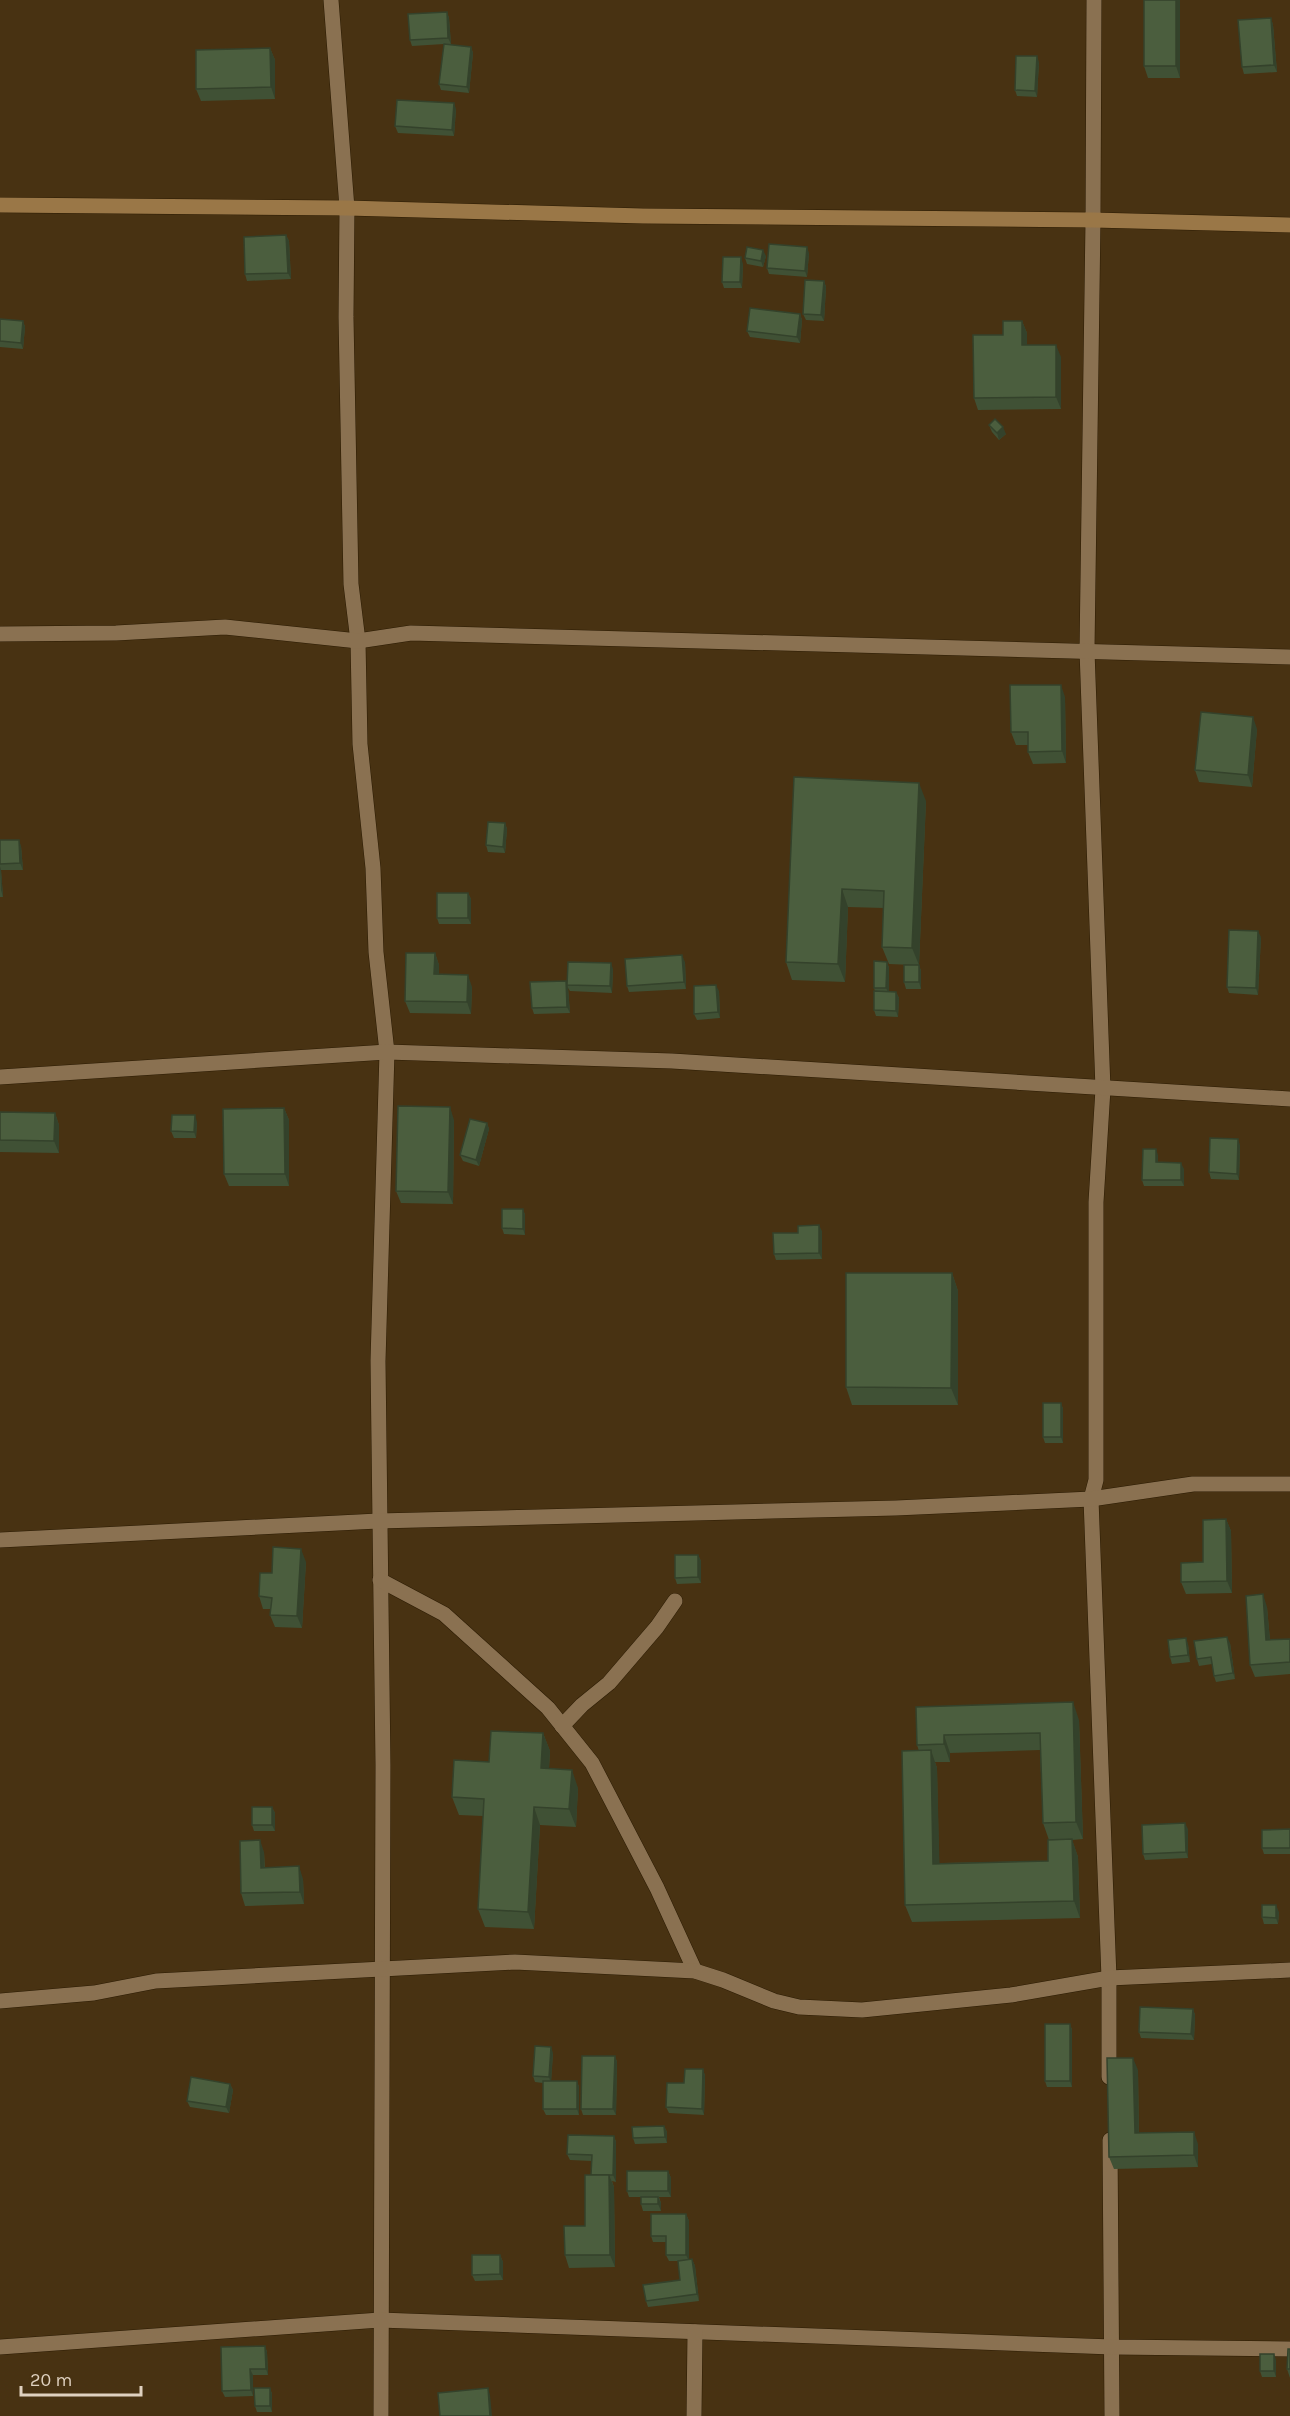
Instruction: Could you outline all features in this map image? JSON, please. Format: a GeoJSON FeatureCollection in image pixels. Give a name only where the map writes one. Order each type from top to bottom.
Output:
{"type":"FeatureCollection","features":[{"type":"Feature","properties":{"kind":"street"},"geometry":{"type":"LineString","coordinates":[[331,0],[347,208],[346,317],[351,584],[358,641],[360,744],[373,868],[376,952],[387,1052],[378,1361],[378,1521],[383,1765],[381,2416]]}},
{"type":"Feature","properties":{"kind":"street"},"geometry":{"type":"LineString","coordinates":[[1094,0],[1087,651],[1103,1089],[1096,1202],[1096,1480],[1091,1499],[1109,1978],[1110,2097]]}},
{"type":"Feature","properties":{"kind":"street"},"geometry":{"type":"LineString","coordinates":[[0,205],[347,208],[643,216],[1093,220],[1290,225]]}},
{"type":"Feature","properties":{"kind":"street"},"geometry":{"type":"LineString","coordinates":[[0,634],[116,633],[225,627],[358,641],[411,633],[1290,657]]}},
{"type":"Feature","properties":{"kind":"street"},"geometry":{"type":"LineString","coordinates":[[0,1077],[387,1052],[672,1061],[1290,1099]]}},
{"type":"Feature","properties":{"kind":"street"},"geometry":{"type":"LineString","coordinates":[[0,1540],[378,1521],[896,1508],[1091,1499],[1193,1484],[1290,1484]]}},
{"type":"Feature","properties":{"kind":"street"},"geometry":{"type":"LineString","coordinates":[[380,1580],[444,1614],[548,1708],[592,1763],[624,1821],[695,1971]]}},
{"type":"Feature","properties":{"kind":"street"},"geometry":{"type":"LineString","coordinates":[[562,1726],[582,1705],[609,1683],[657,1627],[675,1601]]}},
{"type":"Feature","properties":{"kind":"street"},"geometry":{"type":"LineString","coordinates":[[0,2001],[94,1993],[156,1981],[515,1962],[695,1971],[774,2001],[799,2007],[828,2010],[898,2008],[1011,1995],[1109,1978],[1290,1970]]}},
{"type":"Feature","properties":{"kind":"street"},"geometry":{"type":"LineString","coordinates":[[1110,2121],[1112,2416]]}},
{"type":"Feature","properties":{"kind":"street"},"geometry":{"type":"LineString","coordinates":[[0,2346],[380,2320],[1112,2347],[1290,2349]]}},
{"type":"Feature","properties":{"kind":"street"},"geometry":{"type":"LineString","coordinates":[[694,2416],[695,2332]]}},
{"type":"Feature","properties":{"kind":"building"},"geometry":{"type":"Polygon","coordinates":[[[1144,0],[1176,0],[1176,66],[1144,66],[1144,0]]]}},
{"type":"Feature","properties":{"kind":"building"},"geometry":{"type":"Polygon","coordinates":[[[447,12],[448,38],[410,40],[408,14],[447,12]]]}},
{"type":"Feature","properties":{"kind":"building"},"geometry":{"type":"Polygon","coordinates":[[[1271,18],[1274,65],[1242,67],[1238,20],[1271,18]]]}},
{"type":"Feature","properties":{"kind":"building"},"geometry":{"type":"Polygon","coordinates":[[[444,44],[471,47],[467,87],[439,84],[444,44]]]}},
{"type":"Feature","properties":{"kind":"building"},"geometry":{"type":"Polygon","coordinates":[[[270,48],[271,87],[196,89],[196,50],[270,48]]]}},
{"type":"Feature","properties":{"kind":"building"},"geometry":{"type":"Polygon","coordinates":[[[1016,56],[1037,56],[1035,91],[1015,90],[1016,56]]]}},
{"type":"Feature","properties":{"kind":"building"},"geometry":{"type":"Polygon","coordinates":[[[397,100],[454,103],[452,130],[395,126],[397,100]]]}},
{"type":"Feature","properties":{"kind":"building"},"geometry":{"type":"Polygon","coordinates":[[[286,235],[288,273],[245,274],[244,237],[286,235]]]}},
{"type":"Feature","properties":{"kind":"building"},"geometry":{"type":"Polygon","coordinates":[[[769,244],[807,247],[805,271],[767,268],[769,244]]]}},
{"type":"Feature","properties":{"kind":"building"},"geometry":{"type":"Polygon","coordinates":[[[747,247],[763,250],[761,261],[745,258],[747,247]]]}},
{"type":"Feature","properties":{"kind":"building"},"geometry":{"type":"Polygon","coordinates":[[[723,257],[741,257],[740,282],[722,282],[723,257]]]}},
{"type":"Feature","properties":{"kind":"building"},"geometry":{"type":"Polygon","coordinates":[[[805,280],[824,281],[821,315],[803,314],[805,280]]]}},
{"type":"Feature","properties":{"kind":"building"},"geometry":{"type":"Polygon","coordinates":[[[750,308],[800,314],[797,337],[747,331],[750,308]]]}},
{"type":"Feature","properties":{"kind":"building"},"geometry":{"type":"Polygon","coordinates":[[[0,319],[23,321],[21,343],[0,341],[0,319]]]}},
{"type":"Feature","properties":{"kind":"building"},"geometry":{"type":"Polygon","coordinates":[[[1003,321],[1022,321],[1022,345],[1056,345],[1056,397],[974,398],[973,335],[1003,335],[1003,321]]]}},
{"type":"Feature","properties":{"kind":"building"},"geometry":{"type":"Polygon","coordinates":[[[995,419],[1003,427],[997,433],[989,425],[995,419]]]}},
{"type":"Feature","properties":{"kind":"building"},"geometry":{"type":"Polygon","coordinates":[[[1010,685],[1061,685],[1062,751],[1028,752],[1028,732],[1011,732],[1010,685]]]}},
{"type":"Feature","properties":{"kind":"building"},"geometry":{"type":"Polygon","coordinates":[[[1201,712],[1253,717],[1248,775],[1195,770],[1201,712]]]}},
{"type":"Feature","properties":{"kind":"building"},"geometry":{"type":"Polygon","coordinates":[[[794,777],[919,783],[912,948],[882,947],[884,891],[842,889],[838,964],[786,962],[794,777]]]}},
{"type":"Feature","properties":{"kind":"building"},"geometry":{"type":"Polygon","coordinates":[[[488,822],[505,823],[503,847],[486,845],[488,822]]]}},
{"type":"Feature","properties":{"kind":"building"},"geometry":{"type":"Polygon","coordinates":[[[0,840],[19,840],[20,863],[0,864],[0,840]]]}},
{"type":"Feature","properties":{"kind":"building"},"geometry":{"type":"Polygon","coordinates":[[[437,893],[468,893],[468,918],[437,918],[437,893]]]}},
{"type":"Feature","properties":{"kind":"building"},"geometry":{"type":"Polygon","coordinates":[[[1229,930],[1258,931],[1256,988],[1227,987],[1229,930]]]}},
{"type":"Feature","properties":{"kind":"building"},"geometry":{"type":"Polygon","coordinates":[[[406,953],[435,953],[434,974],[468,975],[467,1002],[405,1001],[406,953]]]}},
{"type":"Feature","properties":{"kind":"building"},"geometry":{"type":"Polygon","coordinates":[[[682,955],[684,982],[627,986],[625,959],[682,955]]]}},
{"type":"Feature","properties":{"kind":"building"},"geometry":{"type":"Polygon","coordinates":[[[874,961],[887,962],[886,988],[874,988],[874,961]]]}},
{"type":"Feature","properties":{"kind":"building"},"geometry":{"type":"Polygon","coordinates":[[[568,962],[611,963],[610,986],[567,985],[568,962]]]}},
{"type":"Feature","properties":{"kind":"building"},"geometry":{"type":"Polygon","coordinates":[[[904,965],[919,965],[919,982],[904,982],[904,965]]]}},
{"type":"Feature","properties":{"kind":"building"},"geometry":{"type":"Polygon","coordinates":[[[566,981],[567,1007],[532,1008],[530,982],[566,981]]]}},
{"type":"Feature","properties":{"kind":"building"},"geometry":{"type":"Polygon","coordinates":[[[716,985],[718,1012],[694,1014],[694,986],[716,985]]]}},
{"type":"Feature","properties":{"kind":"building"},"geometry":{"type":"Polygon","coordinates":[[[874,991],[896,992],[896,1011],[874,1010],[874,991]]]}},
{"type":"Feature","properties":{"kind":"building"},"geometry":{"type":"Polygon","coordinates":[[[398,1106],[450,1107],[448,1192],[396,1191],[398,1106]]]}},
{"type":"Feature","properties":{"kind":"building"},"geometry":{"type":"Polygon","coordinates":[[[284,1108],[285,1174],[224,1174],[223,1109],[284,1108]]]}},
{"type":"Feature","properties":{"kind":"building"},"geometry":{"type":"Polygon","coordinates":[[[0,1112],[55,1113],[54,1141],[0,1140],[0,1112]]]}},
{"type":"Feature","properties":{"kind":"building"},"geometry":{"type":"Polygon","coordinates":[[[172,1115],[195,1115],[194,1132],[171,1131],[172,1115]]]}},
{"type":"Feature","properties":{"kind":"building"},"geometry":{"type":"Polygon","coordinates":[[[470,1119],[487,1123],[476,1160],[460,1155],[470,1119]]]}},
{"type":"Feature","properties":{"kind":"building"},"geometry":{"type":"Polygon","coordinates":[[[1210,1138],[1238,1139],[1237,1174],[1209,1172],[1210,1138]]]}},
{"type":"Feature","properties":{"kind":"building"},"geometry":{"type":"Polygon","coordinates":[[[1143,1149],[1156,1149],[1156,1162],[1181,1163],[1181,1180],[1142,1180],[1143,1149]]]}},
{"type":"Feature","properties":{"kind":"building"},"geometry":{"type":"Polygon","coordinates":[[[502,1209],[523,1209],[523,1229],[502,1228],[502,1209]]]}},
{"type":"Feature","properties":{"kind":"building"},"geometry":{"type":"Polygon","coordinates":[[[819,1225],[819,1253],[774,1254],[773,1233],[798,1233],[798,1226],[819,1225]]]}},
{"type":"Feature","properties":{"kind":"building"},"geometry":{"type":"Polygon","coordinates":[[[846,1273],[952,1273],[951,1388],[846,1387],[846,1273]]]}},
{"type":"Feature","properties":{"kind":"building"},"geometry":{"type":"Polygon","coordinates":[[[1043,1403],[1061,1403],[1061,1437],[1043,1437],[1043,1403]]]}},
{"type":"Feature","properties":{"kind":"building"},"geometry":{"type":"Polygon","coordinates":[[[1226,1519],[1227,1581],[1181,1582],[1181,1563],[1203,1562],[1203,1520],[1226,1519]]]}},
{"type":"Feature","properties":{"kind":"building"},"geometry":{"type":"Polygon","coordinates":[[[273,1547],[301,1549],[297,1616],[270,1615],[272,1598],[259,1596],[260,1573],[272,1573],[273,1547]]]}},
{"type":"Feature","properties":{"kind":"building"},"geometry":{"type":"Polygon","coordinates":[[[675,1555],[698,1555],[698,1577],[675,1578],[675,1555]]]}},
{"type":"Feature","properties":{"kind":"building"},"geometry":{"type":"Polygon","coordinates":[[[1263,1594],[1266,1640],[1290,1639],[1290,1662],[1250,1665],[1246,1596],[1263,1594]]]}},
{"type":"Feature","properties":{"kind":"building"},"geometry":{"type":"Polygon","coordinates":[[[1227,1637],[1233,1673],[1214,1676],[1211,1657],[1197,1659],[1194,1641],[1227,1637]]]}},
{"type":"Feature","properties":{"kind":"building"},"geometry":{"type":"Polygon","coordinates":[[[1186,1638],[1188,1655],[1170,1657],[1168,1640],[1186,1638]]]}},
{"type":"Feature","properties":{"kind":"building"},"geometry":{"type":"Polygon","coordinates":[[[1073,1702],[1076,1822],[1043,1823],[1040,1733],[944,1735],[944,1744],[917,1745],[916,1707],[1073,1702]]]}},
{"type":"Feature","properties":{"kind":"building"},"geometry":{"type":"Polygon","coordinates":[[[491,1731],[543,1733],[541,1768],[572,1770],[569,1809],[534,1807],[528,1912],[478,1909],[484,1799],[452,1797],[454,1760],[489,1762],[491,1731]]]}},
{"type":"Feature","properties":{"kind":"building"},"geometry":{"type":"Polygon","coordinates":[[[931,1750],[933,1864],[1048,1861],[1048,1840],[1072,1839],[1074,1901],[905,1905],[902,1751],[931,1750]]]}},
{"type":"Feature","properties":{"kind":"building"},"geometry":{"type":"Polygon","coordinates":[[[252,1807],[272,1807],[272,1825],[252,1825],[252,1807]]]}},
{"type":"Feature","properties":{"kind":"building"},"geometry":{"type":"Polygon","coordinates":[[[1185,1823],[1186,1852],[1143,1854],[1142,1825],[1185,1823]]]}},
{"type":"Feature","properties":{"kind":"building"},"geometry":{"type":"Polygon","coordinates":[[[1290,1829],[1290,1848],[1262,1848],[1262,1830],[1290,1829]]]}},
{"type":"Feature","properties":{"kind":"building"},"geometry":{"type":"Polygon","coordinates":[[[260,1840],[261,1868],[299,1866],[300,1892],[241,1893],[240,1841],[260,1840]]]}},
{"type":"Feature","properties":{"kind":"building"},"geometry":{"type":"Polygon","coordinates":[[[1262,1905],[1276,1905],[1276,1918],[1262,1917],[1262,1905]]]}},
{"type":"Feature","properties":{"kind":"building"},"geometry":{"type":"Polygon","coordinates":[[[1140,2007],[1193,2009],[1191,2034],[1139,2032],[1140,2007]]]}},
{"type":"Feature","properties":{"kind":"building"},"geometry":{"type":"Polygon","coordinates":[[[1045,2024],[1070,2024],[1070,2081],[1045,2081],[1045,2024]]]}},
{"type":"Feature","properties":{"kind":"building"},"geometry":{"type":"Polygon","coordinates":[[[535,2046],[551,2047],[549,2077],[533,2076],[535,2046]]]}},
{"type":"Feature","properties":{"kind":"building"},"geometry":{"type":"Polygon","coordinates":[[[582,2056],[615,2056],[613,2109],[581,2109],[582,2056]]]}},
{"type":"Feature","properties":{"kind":"building"},"geometry":{"type":"Polygon","coordinates":[[[1107,2058],[1133,2058],[1135,2133],[1194,2132],[1194,2155],[1109,2157],[1107,2058]]]}},
{"type":"Feature","properties":{"kind":"building"},"geometry":{"type":"Polygon","coordinates":[[[685,2069],[703,2069],[702,2109],[666,2107],[667,2083],[684,2083],[685,2069]]]}},
{"type":"Feature","properties":{"kind":"building"},"geometry":{"type":"Polygon","coordinates":[[[191,2077],[230,2084],[226,2107],[187,2101],[191,2077]]]}},
{"type":"Feature","properties":{"kind":"building"},"geometry":{"type":"Polygon","coordinates":[[[543,2081],[577,2081],[577,2109],[543,2109],[543,2081]]]}},
{"type":"Feature","properties":{"kind":"building"},"geometry":{"type":"Polygon","coordinates":[[[664,2126],[665,2137],[633,2138],[632,2127],[664,2126]]]}},
{"type":"Feature","properties":{"kind":"building"},"geometry":{"type":"Polygon","coordinates":[[[568,2135],[614,2136],[613,2175],[591,2175],[592,2155],[567,2154],[568,2135]]]}},
{"type":"Feature","properties":{"kind":"building"},"geometry":{"type":"Polygon","coordinates":[[[627,2171],[668,2171],[668,2191],[627,2191],[627,2171]]]}},
{"type":"Feature","properties":{"kind":"building"},"geometry":{"type":"Polygon","coordinates":[[[585,2175],[609,2175],[610,2255],[565,2255],[564,2226],[585,2226],[585,2175]]]}},
{"type":"Feature","properties":{"kind":"building"},"geometry":{"type":"Polygon","coordinates":[[[641,2197],[658,2197],[658,2204],[641,2204],[641,2197]]]}},
{"type":"Feature","properties":{"kind":"building"},"geometry":{"type":"Polygon","coordinates":[[[651,2214],[686,2214],[686,2255],[666,2255],[666,2236],[651,2236],[651,2214]]]}},
{"type":"Feature","properties":{"kind":"building"},"geometry":{"type":"Polygon","coordinates":[[[472,2255],[500,2255],[500,2274],[472,2275],[472,2255]]]}},
{"type":"Feature","properties":{"kind":"building"},"geometry":{"type":"Polygon","coordinates":[[[692,2259],[697,2294],[646,2301],[643,2285],[680,2280],[678,2261],[692,2259]]]}},
{"type":"Feature","properties":{"kind":"building"},"geometry":{"type":"Polygon","coordinates":[[[265,2346],[266,2369],[250,2369],[251,2390],[222,2391],[221,2347],[265,2346]]]}},
{"type":"Feature","properties":{"kind":"building"},"geometry":{"type":"Polygon","coordinates":[[[1288,2349],[1290,2349],[1290,2369],[1287,2369],[1288,2349]]]}},
{"type":"Feature","properties":{"kind":"building"},"geometry":{"type":"Polygon","coordinates":[[[1260,2354],[1274,2354],[1274,2371],[1260,2371],[1260,2354]]]}},
{"type":"Feature","properties":{"kind":"building"},"geometry":{"type":"Polygon","coordinates":[[[254,2388],[270,2388],[270,2406],[255,2406],[254,2388]]]}},
{"type":"Feature","properties":{"kind":"building"},"geometry":{"type":"Polygon","coordinates":[[[488,2388],[490,2416],[440,2416],[438,2393],[488,2388]]]}}]}
